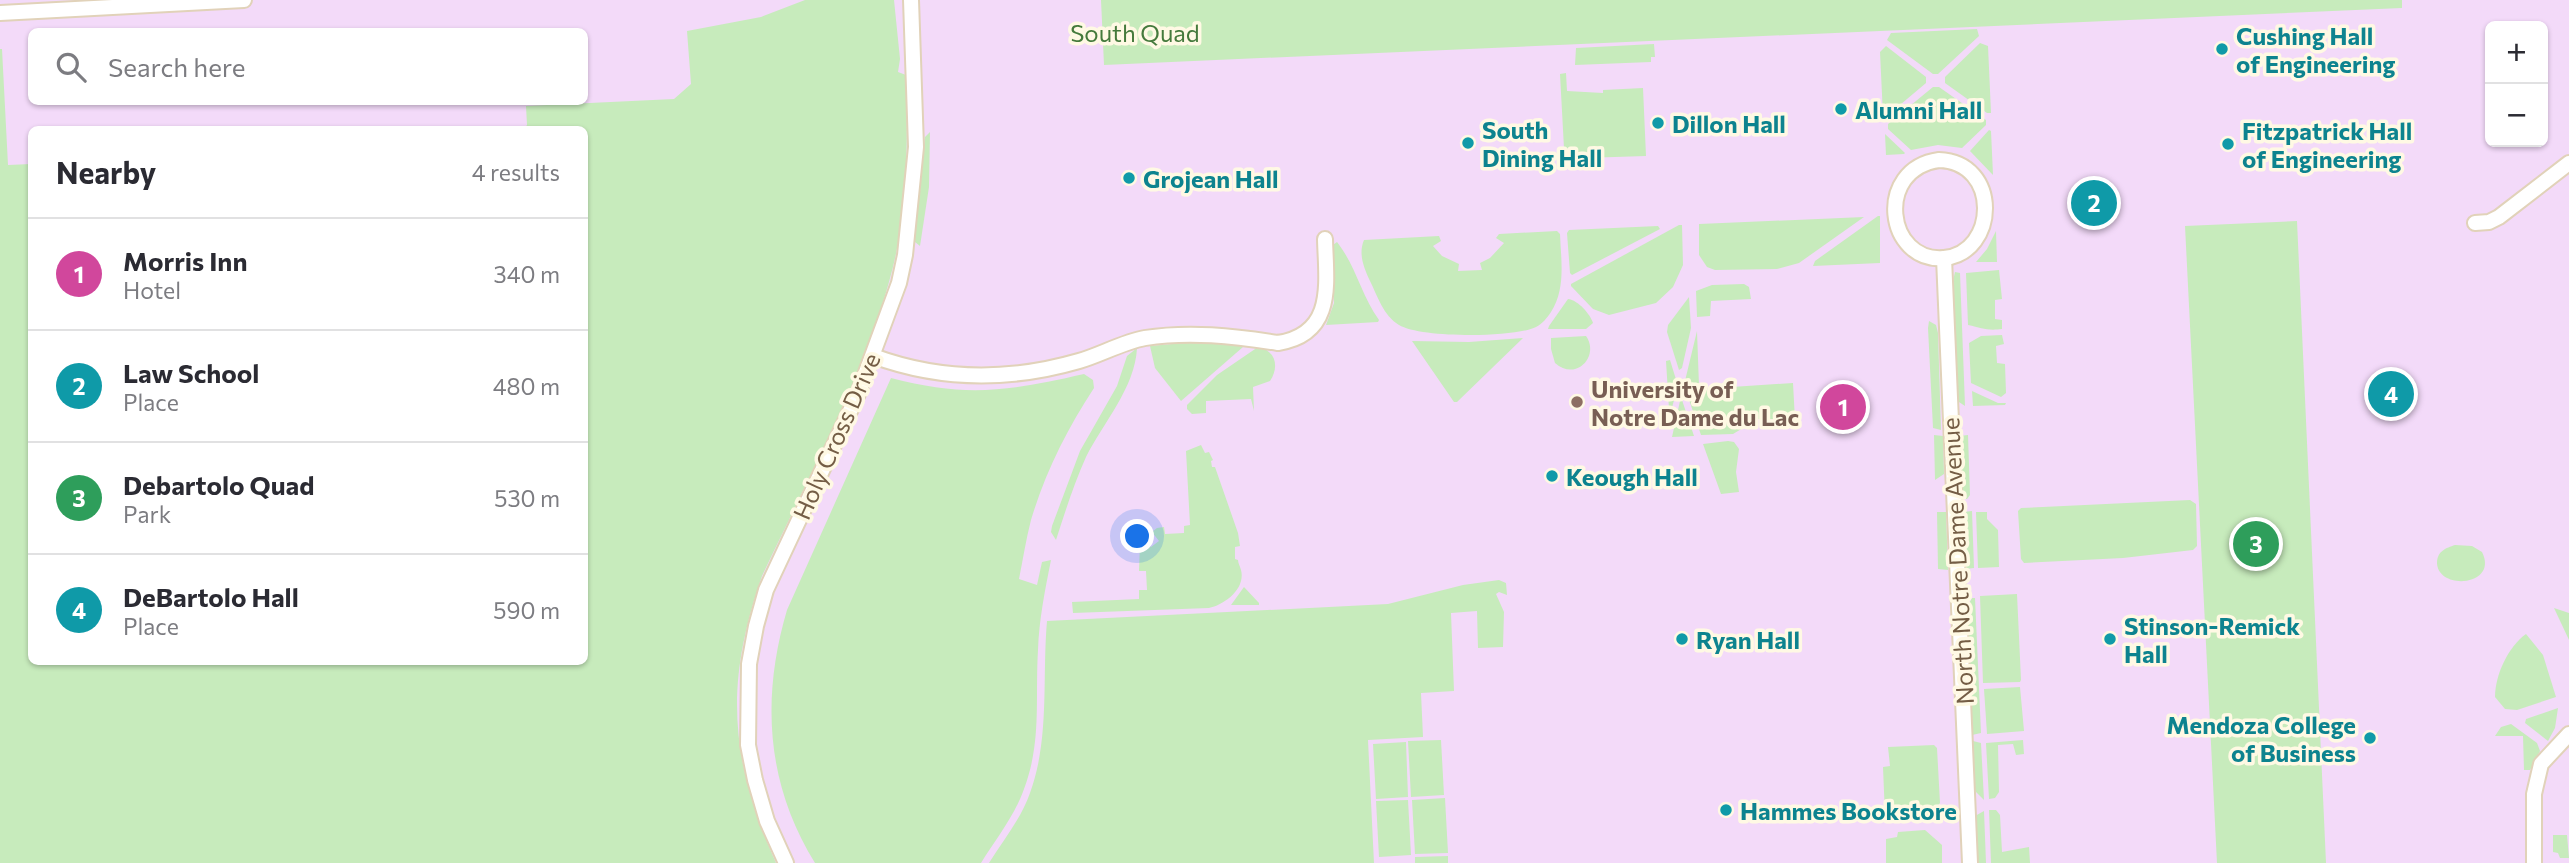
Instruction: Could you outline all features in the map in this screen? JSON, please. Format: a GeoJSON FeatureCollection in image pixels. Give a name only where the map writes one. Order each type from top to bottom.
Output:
{"type":"FeatureCollection","features":[{"type":"Feature","properties":{"kind":"street"},"geometry":{"type":"LineString","coordinates":[[0,13],[244,0]]}},
{"type":"Feature","properties":{"kind":"street","name":"Holy Cross Drive"},"geometry":{"type":"LineString","coordinates":[[786,863],[767,821],[748,745],[749,664],[766,590],[858,394],[899,283],[908,232],[917,133],[911,0]]}},
{"type":"Feature","properties":{"kind":"street"},"geometry":{"type":"LineString","coordinates":[[1939,160],[1963,165],[1973,172],[1984,193],[1985,206],[1980,230],[1968,249],[1958,255],[1944,258],[1928,257],[1914,249],[1903,237],[1894,211],[1897,191],[1905,177],[1923,164],[1939,160]]}},
{"type":"Feature","properties":{"kind":"street"},"geometry":{"type":"LineString","coordinates":[[2475,223],[2489,222],[2499,217],[2569,163]]}},
{"type":"Feature","properties":{"kind":"street"},"geometry":{"type":"LineString","coordinates":[[873,356],[904,368],[985,377],[1028,374],[1079,361],[1142,338],[1215,334],[1278,344],[1287,342],[1309,330],[1325,306],[1325,239]]}},
{"type":"Feature","properties":{"kind":"street","name":"North Notre Dame Avenue"},"geometry":{"type":"LineString","coordinates":[[1944,258],[1970,863]]}},
{"type":"Feature","properties":{"kind":"street"},"geometry":{"type":"LineString","coordinates":[[2533,863],[2533,794],[2541,764],[2569,734]]}},
{"type":"Feature","properties":{"kind":"shaded area","name":"University of Notre Dame du Lac"},"geometry":{"type":"Polygon","coordinates":[[[0,0],[2569,0],[2569,863],[0,863],[0,0]]]}},
{"type":"Feature","properties":{"kind":"green space"},"geometry":{"type":"Polygon","coordinates":[[[805,0],[894,0],[900,59],[898,72],[906,75],[907,153],[903,206],[889,282],[864,357],[832,431],[762,576],[742,652],[738,687],[741,755],[749,789],[776,863],[0,863],[0,49],[8,165],[28,164],[28,665],[588,665],[588,126],[526,126],[526,106],[674,99],[691,84],[687,31],[761,17],[805,0]]]}},
{"type":"Feature","properties":{"kind":"green space","name":"South Quad"},"geometry":{"type":"Polygon","coordinates":[[[1101,0],[2402,0],[2402,8],[1104,65],[1101,0]]]}},
{"type":"Feature","properties":{"kind":"green space"},"geometry":{"type":"Polygon","coordinates":[[[1977,29],[1979,36],[1938,74],[1933,74],[1887,40],[1891,33],[1977,29]]]}},
{"type":"Feature","properties":{"kind":"green space"},"geometry":{"type":"Polygon","coordinates":[[[1980,43],[1988,46],[1991,113],[1987,113],[1945,83],[1945,77],[1980,43]]]}},
{"type":"Feature","properties":{"kind":"green space"},"geometry":{"type":"Polygon","coordinates":[[[1654,44],[1655,57],[1651,57],[1651,62],[1575,65],[1576,48],[1654,44]]]}},
{"type":"Feature","properties":{"kind":"green space"},"geometry":{"type":"Polygon","coordinates":[[[1886,46],[1926,77],[1926,83],[1888,115],[1883,116],[1880,52],[1886,46]]]}},
{"type":"Feature","properties":{"kind":"green space"},"geometry":{"type":"Polygon","coordinates":[[[1566,73],[1567,91],[1603,93],[1603,90],[1643,88],[1646,156],[1583,158],[1583,165],[1565,167],[1560,74],[1566,73]]]}},
{"type":"Feature","properties":{"kind":"green space"},"geometry":{"type":"Polygon","coordinates":[[[1933,87],[1939,87],[1986,120],[1986,125],[1962,148],[1938,145],[1911,150],[1888,129],[1888,124],[1933,87]]]}},
{"type":"Feature","properties":{"kind":"green space"},"geometry":{"type":"Polygon","coordinates":[[[1989,130],[1991,131],[1993,175],[1970,151],[1989,130]]]}},
{"type":"Feature","properties":{"kind":"green space"},"geometry":{"type":"Polygon","coordinates":[[[930,132],[929,187],[920,246],[915,242],[915,230],[925,137],[930,132]]]}},
{"type":"Feature","properties":{"kind":"green space"},"geometry":{"type":"Polygon","coordinates":[[[1885,134],[1905,153],[1904,154],[1886,155],[1885,134]]]}},
{"type":"Feature","properties":{"kind":"green space"},"geometry":{"type":"Polygon","coordinates":[[[1878,216],[1880,263],[1813,266],[1815,261],[1878,216]]]}},
{"type":"Feature","properties":{"kind":"green space"},"geometry":{"type":"Polygon","coordinates":[[[1864,217],[1799,263],[1777,269],[1715,270],[1707,267],[1699,255],[1699,224],[1864,217]]]}},
{"type":"Feature","properties":{"kind":"green space"},"geometry":{"type":"Polygon","coordinates":[[[2297,221],[2326,863],[2217,863],[2185,226],[2297,221]]]}},
{"type":"Feature","properties":{"kind":"green space"},"geometry":{"type":"Polygon","coordinates":[[[1682,225],[1683,265],[1673,287],[1656,303],[1609,315],[1593,309],[1571,286],[1571,284],[1682,225]]]}},
{"type":"Feature","properties":{"kind":"green space"},"geometry":{"type":"Polygon","coordinates":[[[1658,226],[1660,229],[1572,275],[1570,273],[1569,230],[1658,226]]]}},
{"type":"Feature","properties":{"kind":"green space"},"geometry":{"type":"Polygon","coordinates":[[[1557,231],[1560,234],[1562,274],[1559,294],[1542,323],[1525,331],[1489,335],[1446,334],[1399,325],[1382,305],[1362,256],[1364,240],[1439,236],[1441,241],[1433,246],[1442,256],[1459,264],[1458,271],[1482,270],[1480,263],[1490,258],[1504,243],[1496,238],[1499,234],[1557,231]]]}},
{"type":"Feature","properties":{"kind":"green space"},"geometry":{"type":"Polygon","coordinates":[[[1996,231],[1997,262],[1976,262],[1987,249],[1996,231]]]}},
{"type":"Feature","properties":{"kind":"green space"},"geometry":{"type":"Polygon","coordinates":[[[1337,242],[1378,322],[1326,325],[1334,303],[1333,245],[1337,242]]]}},
{"type":"Feature","properties":{"kind":"green space"},"geometry":{"type":"Polygon","coordinates":[[[1999,270],[2002,299],[1995,300],[1995,319],[2002,320],[2002,329],[1968,325],[1966,273],[1999,270]]]}},
{"type":"Feature","properties":{"kind":"green space"},"geometry":{"type":"Polygon","coordinates":[[[1955,272],[1960,273],[1965,406],[1959,402],[1957,392],[1953,281],[1955,272]]]}},
{"type":"Feature","properties":{"kind":"green space"},"geometry":{"type":"Polygon","coordinates":[[[1744,284],[1749,287],[1751,299],[1711,301],[1710,316],[1697,317],[1696,291],[1712,285],[1744,284]]]}},
{"type":"Feature","properties":{"kind":"green space"},"geometry":{"type":"Polygon","coordinates":[[[1689,297],[1691,328],[1682,368],[1679,370],[1667,332],[1668,325],[1689,297]]]}},
{"type":"Feature","properties":{"kind":"green space"},"geometry":{"type":"Polygon","coordinates":[[[1568,299],[1583,308],[1593,323],[1586,329],[1548,329],[1549,326],[1568,299]]]}},
{"type":"Feature","properties":{"kind":"green space"},"geometry":{"type":"Polygon","coordinates":[[[1929,321],[1936,325],[1938,333],[1941,430],[1933,428],[1929,321]]]}},
{"type":"Feature","properties":{"kind":"green space"},"geometry":{"type":"Polygon","coordinates":[[[1697,331],[1699,386],[1702,389],[1793,383],[1795,420],[1758,419],[1733,434],[1701,435],[1684,385],[1697,331]]]}},
{"type":"Feature","properties":{"kind":"green space"},"geometry":{"type":"Polygon","coordinates":[[[2002,335],[2004,344],[1996,346],[1997,363],[2005,364],[2006,393],[2001,397],[1971,383],[1969,343],[1981,336],[2002,335]]]}},
{"type":"Feature","properties":{"kind":"green space"},"geometry":{"type":"Polygon","coordinates":[[[1586,336],[1590,351],[1584,364],[1571,370],[1555,363],[1551,338],[1586,336]]]}},
{"type":"Feature","properties":{"kind":"green space"},"geometry":{"type":"Polygon","coordinates":[[[1523,338],[1457,402],[1454,402],[1412,341],[1469,342],[1523,338]]]}},
{"type":"Feature","properties":{"kind":"green space"},"geometry":{"type":"Polygon","coordinates":[[[1205,341],[1241,344],[1243,347],[1181,401],[1155,368],[1150,346],[1205,341]]]}},
{"type":"Feature","properties":{"kind":"green space"},"geometry":{"type":"Polygon","coordinates":[[[1258,347],[1272,355],[1275,370],[1270,381],[1253,387],[1254,411],[1251,399],[1206,401],[1206,413],[1192,414],[1187,409],[1187,405],[1217,375],[1258,347]]]}},
{"type":"Feature","properties":{"kind":"green space"},"geometry":{"type":"Polygon","coordinates":[[[1137,348],[1131,377],[1086,457],[1056,540],[1051,532],[1052,526],[1080,451],[1117,386],[1127,356],[1137,348]]]}},
{"type":"Feature","properties":{"kind":"green space"},"geometry":{"type":"Polygon","coordinates":[[[1670,360],[1678,386],[1671,411],[1666,361],[1670,360]]]}},
{"type":"Feature","properties":{"kind":"green space"},"geometry":{"type":"Polygon","coordinates":[[[1084,374],[1093,380],[1094,388],[1066,435],[1043,485],[1031,520],[1019,579],[1037,585],[1042,562],[1051,560],[1040,628],[1036,737],[1030,771],[1015,809],[981,863],[815,863],[786,803],[778,771],[772,708],[779,643],[787,610],[891,378],[943,388],[988,390],[1033,385],[1084,374]]]}},
{"type":"Feature","properties":{"kind":"green space"},"geometry":{"type":"Polygon","coordinates":[[[1972,391],[1998,403],[2006,403],[1973,406],[1972,391]]]}},
{"type":"Feature","properties":{"kind":"green space"},"geometry":{"type":"Polygon","coordinates":[[[1682,400],[1694,436],[1672,437],[1680,401],[1682,400]]]}},
{"type":"Feature","properties":{"kind":"green space"},"geometry":{"type":"Polygon","coordinates":[[[1934,435],[1943,436],[1944,474],[1935,480],[1934,435]]]}},
{"type":"Feature","properties":{"kind":"green space"},"geometry":{"type":"Polygon","coordinates":[[[1968,435],[1970,495],[1967,499],[1962,499],[1959,436],[1968,435]]]}},
{"type":"Feature","properties":{"kind":"green space"},"geometry":{"type":"Polygon","coordinates":[[[1734,442],[1739,449],[1736,472],[1739,492],[1721,494],[1703,444],[1734,442]]]}},
{"type":"Feature","properties":{"kind":"green space"},"geometry":{"type":"Polygon","coordinates":[[[1201,445],[1213,460],[1212,467],[1215,467],[1238,533],[1240,546],[1235,547],[1235,559],[1238,560],[1242,577],[1237,590],[1227,600],[1209,608],[1073,613],[1072,602],[1139,599],[1139,590],[1147,590],[1146,571],[1139,571],[1140,542],[1142,539],[1151,547],[1159,541],[1152,532],[1157,528],[1164,527],[1165,534],[1184,533],[1184,526],[1190,525],[1186,451],[1201,445]]]}},
{"type":"Feature","properties":{"kind":"green space"},"geometry":{"type":"Polygon","coordinates":[[[2190,500],[2196,504],[2197,546],[2193,550],[2123,558],[2024,563],[2021,559],[2018,511],[2021,508],[2190,500]]]}},
{"type":"Feature","properties":{"kind":"green space"},"geometry":{"type":"Polygon","coordinates":[[[1972,511],[1974,568],[1965,569],[1963,512],[1972,511]]]}},
{"type":"Feature","properties":{"kind":"green space"},"geometry":{"type":"Polygon","coordinates":[[[1937,512],[1946,512],[1948,570],[1938,569],[1937,512]]]}},
{"type":"Feature","properties":{"kind":"green space"},"geometry":{"type":"Polygon","coordinates":[[[1976,512],[1987,512],[1987,519],[1998,530],[1999,567],[1978,568],[1976,512]]]}},
{"type":"Feature","properties":{"kind":"green space"},"geometry":{"type":"Polygon","coordinates":[[[2455,545],[2472,546],[2482,552],[2485,563],[2482,572],[2475,578],[2456,581],[2440,572],[2437,563],[2440,553],[2455,545]]]}},
{"type":"Feature","properties":{"kind":"green space"},"geometry":{"type":"Polygon","coordinates":[[[1499,580],[1506,583],[1507,595],[1499,592],[1496,594],[1504,612],[1503,647],[1478,648],[1477,611],[1451,613],[1454,691],[1421,693],[1423,737],[1368,740],[1374,863],[989,863],[1022,812],[1036,772],[1043,730],[1047,621],[1388,604],[1463,585],[1499,580]]]}},
{"type":"Feature","properties":{"kind":"green space"},"geometry":{"type":"Polygon","coordinates":[[[1244,587],[1259,603],[1259,605],[1231,605],[1244,587]]]}},
{"type":"Feature","properties":{"kind":"green space"},"geometry":{"type":"Polygon","coordinates":[[[2017,594],[2021,680],[1983,683],[1980,596],[2017,594]]]}},
{"type":"Feature","properties":{"kind":"green space"},"geometry":{"type":"Polygon","coordinates":[[[1972,598],[1975,598],[1981,733],[1972,735],[1966,609],[1972,598]]]}},
{"type":"Feature","properties":{"kind":"green space"},"geometry":{"type":"Polygon","coordinates":[[[2554,608],[2569,613],[2569,640],[2554,608]]]}},
{"type":"Feature","properties":{"kind":"green space"},"geometry":{"type":"Polygon","coordinates":[[[2526,634],[2543,655],[2556,697],[2517,710],[2505,709],[2495,697],[2497,680],[2508,654],[2526,634]]]}},
{"type":"Feature","properties":{"kind":"green space"},"geometry":{"type":"Polygon","coordinates":[[[2020,687],[2024,731],[1987,734],[1984,689],[2020,687]]]}},
{"type":"Feature","properties":{"kind":"green space"},"geometry":{"type":"Polygon","coordinates":[[[2558,708],[2555,728],[2548,741],[2525,723],[2526,719],[2558,708]]]}},
{"type":"Feature","properties":{"kind":"green space"},"geometry":{"type":"Polygon","coordinates":[[[2511,724],[2537,743],[2540,751],[2530,770],[2524,770],[2523,736],[2495,736],[2501,727],[2511,724]]]}},
{"type":"Feature","properties":{"kind":"green space"},"geometry":{"type":"Polygon","coordinates":[[[1441,740],[1444,795],[1411,797],[1408,741],[1441,740]]]}},
{"type":"Feature","properties":{"kind":"green space"},"geometry":{"type":"Polygon","coordinates":[[[2023,740],[2024,754],[2016,755],[2013,744],[1998,745],[1999,792],[1995,798],[1989,799],[1986,743],[2023,740]]]}},
{"type":"Feature","properties":{"kind":"green space"},"geometry":{"type":"Polygon","coordinates":[[[1973,741],[1981,743],[1984,800],[1974,790],[1973,741]]]}},
{"type":"Feature","properties":{"kind":"green space"},"geometry":{"type":"Polygon","coordinates":[[[1406,742],[1408,797],[1376,799],[1373,744],[1406,742]]]}},
{"type":"Feature","properties":{"kind":"green space"},"geometry":{"type":"Polygon","coordinates":[[[1934,745],[1937,748],[1940,803],[1926,820],[1899,822],[1897,816],[1885,816],[1883,767],[1890,766],[1888,747],[1934,745]]]}},
{"type":"Feature","properties":{"kind":"green space"},"geometry":{"type":"Polygon","coordinates":[[[1445,798],[1448,853],[1415,854],[1412,800],[1445,798]]]}},
{"type":"Feature","properties":{"kind":"green space"},"geometry":{"type":"Polygon","coordinates":[[[1408,800],[1411,855],[1379,857],[1376,801],[1408,800]]]}},
{"type":"Feature","properties":{"kind":"green space"},"geometry":{"type":"Polygon","coordinates":[[[1989,810],[1996,810],[2000,815],[2002,852],[2029,847],[2030,863],[1991,863],[1989,810]]]}},
{"type":"Feature","properties":{"kind":"green space"},"geometry":{"type":"Polygon","coordinates":[[[1984,811],[1986,863],[1977,863],[1975,816],[1984,811]]]}},
{"type":"Feature","properties":{"kind":"green space"},"geometry":{"type":"Polygon","coordinates":[[[1925,830],[1942,845],[1942,863],[1886,863],[1886,839],[1897,837],[1898,832],[1925,830]]]}},
{"type":"Feature","properties":{"kind":"green space"},"geometry":{"type":"Polygon","coordinates":[[[2553,835],[2567,835],[2569,858],[2560,858],[2558,853],[2553,852],[2553,835]]]}},
{"type":"Feature","properties":{"kind":"green space"},"geometry":{"type":"Polygon","coordinates":[[[1448,856],[1448,863],[1415,863],[1415,857],[1448,856]]]}},
{"type":"Feature","properties":{"kind":"place","name":"Cushing Hall of Engineering"},"geometry":{"type":"Point","coordinates":[2222,49]}},
{"type":"Feature","properties":{"kind":"place","name":"Alumni Hall"},"geometry":{"type":"Point","coordinates":[1841,109]}},
{"type":"Feature","properties":{"kind":"place","name":"Dillon Hall"},"geometry":{"type":"Point","coordinates":[1658,123]}},
{"type":"Feature","properties":{"kind":"place","name":"South Dining Hall"},"geometry":{"type":"Point","coordinates":[1468,143]}},
{"type":"Feature","properties":{"kind":"place","name":"Fitzpatrick Hall of Engineering"},"geometry":{"type":"Point","coordinates":[2228,144]}},
{"type":"Feature","properties":{"kind":"place","name":"Grojean Hall"},"geometry":{"type":"Point","coordinates":[1129,178]}},
{"type":"Feature","properties":{"kind":"place","name":"Law School"},"geometry":{"type":"Point","coordinates":[2094,203]}},
{"type":"Feature","properties":{"kind":"place","name":"DeBartolo Hall"},"geometry":{"type":"Point","coordinates":[2391,394]}},
{"type":"Feature","properties":{"kind":"place","name":"University of Notre Dame du Lac"},"geometry":{"type":"Point","coordinates":[1577,402]}},
{"type":"Feature","properties":{"kind":"place","name":"Morris Inn"},"geometry":{"type":"Point","coordinates":[1843,407]}},
{"type":"Feature","properties":{"kind":"place","name":"Keough Hall"},"geometry":{"type":"Point","coordinates":[1552,476]}},
{"type":"Feature","properties":{"kind":"place","name":"Debartolo Quad"},"geometry":{"type":"Point","coordinates":[2256,544]}},
{"type":"Feature","properties":{"kind":"place","name":"Ryan Hall"},"geometry":{"type":"Point","coordinates":[1682,639]}},
{"type":"Feature","properties":{"kind":"place","name":"Stinson-Remick Hall"},"geometry":{"type":"Point","coordinates":[2110,639]}},
{"type":"Feature","properties":{"kind":"place","name":"Mendoza College of Business"},"geometry":{"type":"Point","coordinates":[2370,738]}},
{"type":"Feature","properties":{"kind":"place","name":"Hammes Bookstore"},"geometry":{"type":"Point","coordinates":[1726,810]}}]}
